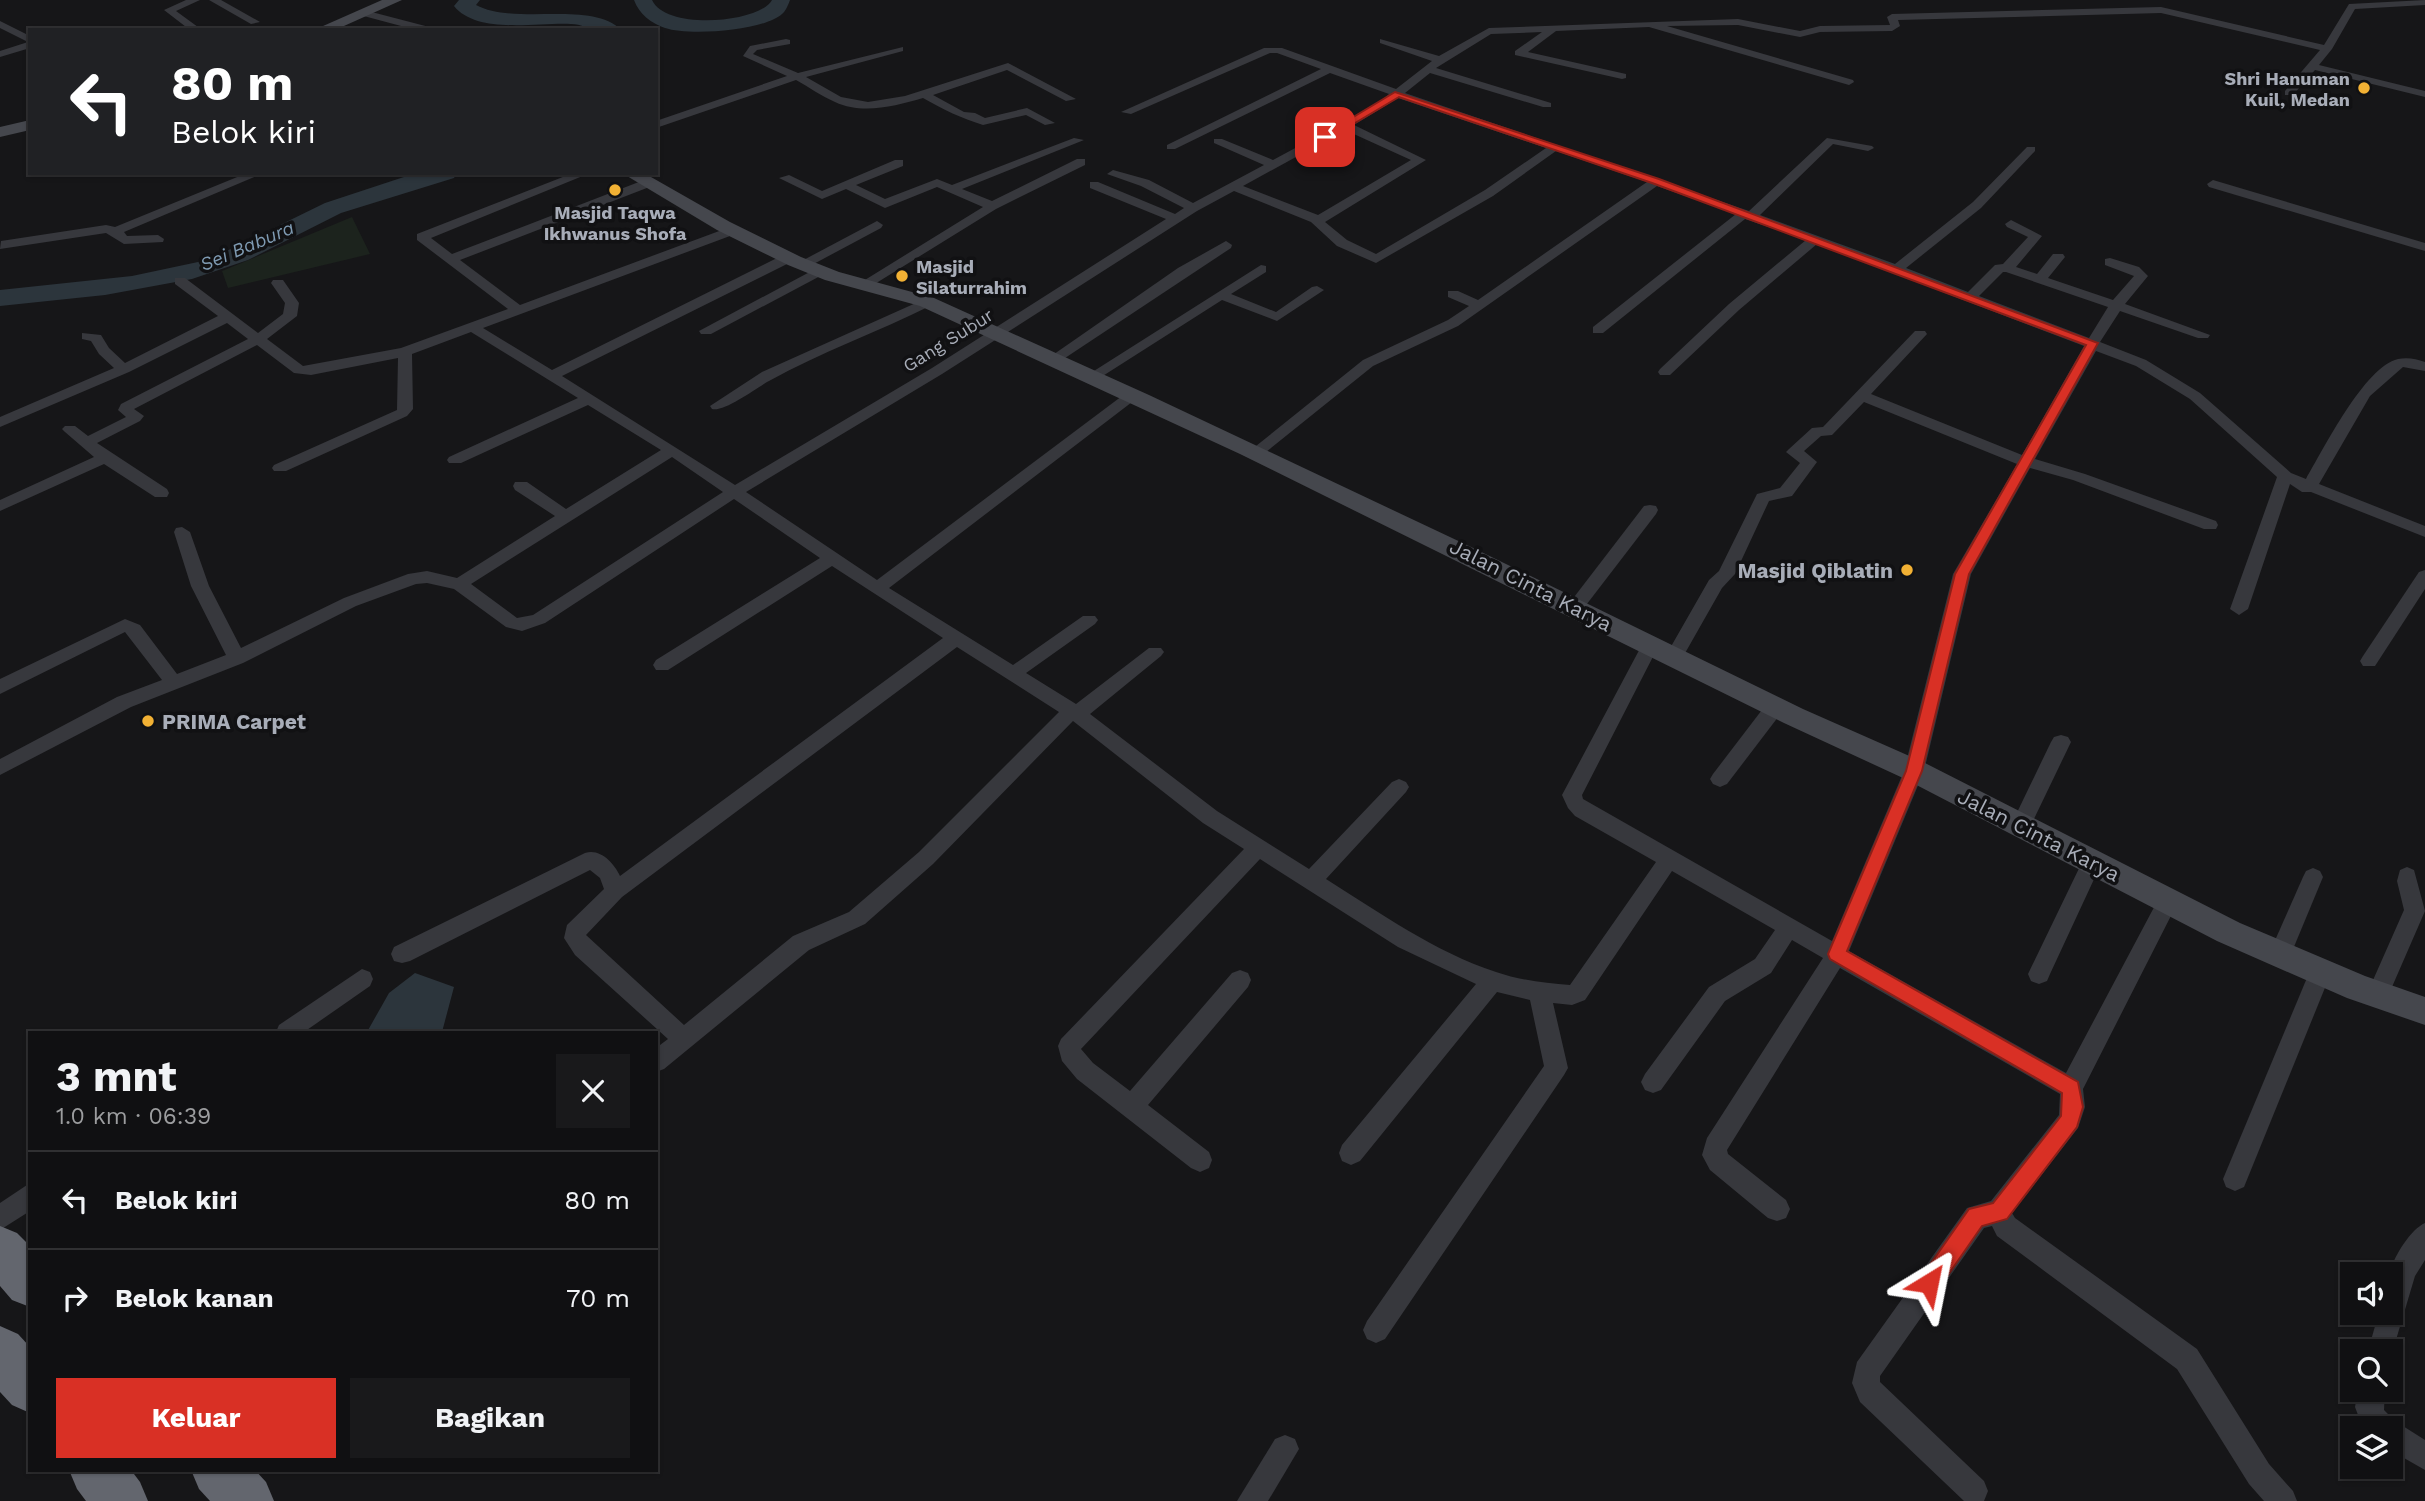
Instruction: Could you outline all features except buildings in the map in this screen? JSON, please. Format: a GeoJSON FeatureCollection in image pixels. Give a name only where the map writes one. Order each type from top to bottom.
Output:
{"type":"FeatureCollection","features":[{"type":"Feature","properties":{"kind":"highway"},"geometry":{"type":"LineString","coordinates":[[0,1250],[28,1280]]}},
{"type":"Feature","properties":{"kind":"highway"},"geometry":{"type":"LineString","coordinates":[[98,1472],[121,1501]]}},
{"type":"Feature","properties":{"kind":"street"},"geometry":{"type":"LineString","coordinates":[[194,28],[169,10],[195,0]]}},
{"type":"Feature","properties":{"kind":"street"},"geometry":{"type":"LineString","coordinates":[[214,0],[255,22]]}},
{"type":"Feature","properties":{"kind":"street"},"geometry":{"type":"LineString","coordinates":[[331,28],[395,0]]}},
{"type":"Feature","properties":{"kind":"street"},"geometry":{"type":"LineString","coordinates":[[2290,93],[2327,49],[2352,6],[2425,2]]}},
{"type":"Feature","properties":{"kind":"street"},"geometry":{"type":"LineString","coordinates":[[1789,42],[1800,34],[1820,29],[1892,28],[1895,26],[1892,17],[2151,9],[2170,11],[2196,20],[2327,49]]}},
{"type":"Feature","properties":{"kind":"street"},"geometry":{"type":"LineString","coordinates":[[364,13],[421,28]]}},
{"type":"Feature","properties":{"kind":"street","name":"Gang Subur"},"geometry":{"type":"LineString","coordinates":[[459,584],[512,623],[522,625],[551,612],[733,493],[937,371],[1175,219],[1346,126],[1398,94],[1440,60],[1489,30],[1733,22],[1761,28],[1776,27],[1800,34]]}},
{"type":"Feature","properties":{"kind":"street"},"geometry":{"type":"LineString","coordinates":[[0,24],[28,41]]}},
{"type":"Feature","properties":{"kind":"street"},"geometry":{"type":"LineString","coordinates":[[1649,24],[1849,82]]}},
{"type":"Feature","properties":{"kind":"street"},"geometry":{"type":"LineString","coordinates":[[1555,27],[1519,53],[1622,76]]}},
{"type":"Feature","properties":{"kind":"street"},"geometry":{"type":"LineString","coordinates":[[1384,41],[1440,60]]}},
{"type":"Feature","properties":{"kind":"street"},"geometry":{"type":"LineString","coordinates":[[786,42],[754,48],[748,56],[774,69],[798,76],[822,92],[852,105],[885,103],[1008,66],[1070,99]]}},
{"type":"Feature","properties":{"kind":"street"},"geometry":{"type":"LineString","coordinates":[[0,54],[28,43]]}},
{"type":"Feature","properties":{"kind":"street"},"geometry":{"type":"LineString","coordinates":[[658,124],[798,76],[899,49]]}},
{"type":"Feature","properties":{"kind":"street"},"geometry":{"type":"LineString","coordinates":[[1127,112],[1272,49],[1656,181],[2141,363],[2195,396],[2285,476],[2308,488],[2425,532]]}},
{"type":"Feature","properties":{"kind":"street"},"geometry":{"type":"LineString","coordinates":[[2312,66],[2425,94]]}},
{"type":"Feature","properties":{"kind":"street"},"geometry":{"type":"LineString","coordinates":[[1171,147],[1330,69]]}},
{"type":"Feature","properties":{"kind":"street"},"geometry":{"type":"LineString","coordinates":[[1428,69],[1547,104]]}},
{"type":"Feature","properties":{"kind":"street"},"geometry":{"type":"LineString","coordinates":[[922,93],[962,116],[971,115],[983,122],[1025,111],[1049,124]]}},
{"type":"Feature","properties":{"kind":"street"},"geometry":{"type":"LineString","coordinates":[[0,132],[28,125]]}},
{"type":"Feature","properties":{"kind":"street"},"geometry":{"type":"LineString","coordinates":[[1318,220],[1419,161],[1346,126]]}},
{"type":"Feature","properties":{"kind":"street"},"geometry":{"type":"LineString","coordinates":[[949,190],[1078,140]]}},
{"type":"Feature","properties":{"kind":"street"},"geometry":{"type":"LineString","coordinates":[[1598,330],[1746,216],[1831,140],[1868,148]]}},
{"type":"Feature","properties":{"kind":"street"},"geometry":{"type":"LineString","coordinates":[[1218,141],[1275,165]]}},
{"type":"Feature","properties":{"kind":"street"},"geometry":{"type":"LineString","coordinates":[[1318,220],[1317,223],[1342,243],[1376,259],[1489,192],[1555,147]]}},
{"type":"Feature","properties":{"kind":"street"},"geometry":{"type":"LineString","coordinates":[[1896,269],[1977,205],[2031,149]]}},
{"type":"Feature","properties":{"kind":"street"},"geometry":{"type":"LineString","coordinates":[[864,286],[992,206],[1081,162],[1054,150]]}},
{"type":"Feature","properties":{"kind":"street"},"geometry":{"type":"LineString","coordinates":[[785,178],[820,195],[899,163],[883,152]]}},
{"type":"Feature","properties":{"kind":"street"},"geometry":{"type":"LineString","coordinates":[[1114,174],[1145,183],[1193,208]]}},
{"type":"Feature","properties":{"kind":"street"},"geometry":{"type":"LineString","coordinates":[[0,245],[9,254],[17,255],[120,235],[254,175]]}},
{"type":"Feature","properties":{"kind":"street"},"geometry":{"type":"LineString","coordinates":[[519,311],[453,258],[422,237],[579,175]]}},
{"type":"Feature","properties":{"kind":"street"},"geometry":{"type":"LineString","coordinates":[[453,258],[640,178]]}},
{"type":"Feature","properties":{"kind":"street","name":"Jalan Cinta Karya"},"geometry":{"type":"LineString","coordinates":[[640,178],[734,230],[804,264],[864,286],[889,288],[927,302],[1093,376],[1429,534],[1574,609],[1914,771],[2167,901],[2320,973],[2425,1012]]}},
{"type":"Feature","properties":{"kind":"street"},"geometry":{"type":"LineString","coordinates":[[1256,453],[1368,363],[1453,323],[1656,181]]}},
{"type":"Feature","properties":{"kind":"street"},"geometry":{"type":"LineString","coordinates":[[847,185],[885,204],[937,183],[992,206]]}},
{"type":"Feature","properties":{"kind":"street"},"geometry":{"type":"LineString","coordinates":[[2213,184],[2425,247]]}},
{"type":"Feature","properties":{"kind":"street"},"geometry":{"type":"LineString","coordinates":[[1094,185],[1175,219]]}},
{"type":"Feature","properties":{"kind":"street"},"geometry":{"type":"LineString","coordinates":[[1233,186],[1318,220]]}},
{"type":"Feature","properties":{"kind":"street"},"geometry":{"type":"LineString","coordinates":[[2007,268],[2036,236],[2011,224]]}},
{"type":"Feature","properties":{"kind":"street"},"geometry":{"type":"LineString","coordinates":[[550,376],[804,264],[877,225]]}},
{"type":"Feature","properties":{"kind":"street"},"geometry":{"type":"LineString","coordinates":[[180,281],[304,371],[405,352],[734,230]]}},
{"type":"Feature","properties":{"kind":"street"},"geometry":{"type":"LineString","coordinates":[[120,235],[158,239]]}},
{"type":"Feature","properties":{"kind":"street"},"geometry":{"type":"LineString","coordinates":[[1665,372],[1734,307],[1814,240]]}},
{"type":"Feature","properties":{"kind":"street"},"geometry":{"type":"LineString","coordinates":[[1054,359],[1226,245]]}},
{"type":"Feature","properties":{"kind":"street"},"geometry":{"type":"LineString","coordinates":[[2041,278],[2058,257]]}},
{"type":"Feature","properties":{"kind":"street"},"geometry":{"type":"LineString","coordinates":[[1777,1209],[1719,1162],[1714,1155],[1716,1146],[1837,954],[1914,771],[1962,574],[2093,343],[2118,304],[2141,276],[2134,270],[2110,262]]}},
{"type":"Feature","properties":{"kind":"street"},"geometry":{"type":"LineString","coordinates":[[706,331],[804,264]]}},
{"type":"Feature","properties":{"kind":"street"},"geometry":{"type":"LineString","coordinates":[[1970,297],[2000,268],[2007,268],[2203,335]]}},
{"type":"Feature","properties":{"kind":"street"},"geometry":{"type":"LineString","coordinates":[[1093,376],[1261,269]]}},
{"type":"Feature","properties":{"kind":"street"},"geometry":{"type":"LineString","coordinates":[[87,442],[135,418],[136,416],[125,410],[126,407],[258,339],[290,316],[291,300],[278,284]]}},
{"type":"Feature","properties":{"kind":"street"},"geometry":{"type":"LineString","coordinates":[[1222,295],[1277,317],[1317,290]]}},
{"type":"Feature","properties":{"kind":"street"},"geometry":{"type":"LineString","coordinates":[[1453,294],[1479,305]]}},
{"type":"Feature","properties":{"kind":"street"},"geometry":{"type":"LineString","coordinates":[[717,406],[774,372],[887,323],[927,302]]}},
{"type":"Feature","properties":{"kind":"street"},"geometry":{"type":"LineString","coordinates":[[0,422],[124,369],[227,317]]}},
{"type":"Feature","properties":{"kind":"street"},"geometry":{"type":"LineString","coordinates":[[474,328],[672,450],[877,588],[1074,712],[1210,817],[1406,941],[1492,981],[1537,992],[1572,995],[1577,993],[1669,859]]}},
{"type":"Feature","properties":{"kind":"street"},"geometry":{"type":"LineString","coordinates":[[1674,657],[1715,584],[1726,574],[1763,498],[1786,492],[1809,462],[1794,452],[1817,432],[1827,432],[1920,334]]}},
{"type":"Feature","properties":{"kind":"street"},"geometry":{"type":"LineString","coordinates":[[87,336],[96,338],[104,351],[124,369]]}},
{"type":"Feature","properties":{"kind":"street"},"geometry":{"type":"LineString","coordinates":[[280,468],[407,409],[405,352]]}},
{"type":"Feature","properties":{"kind":"street"},"geometry":{"type":"LineString","coordinates":[[2308,488],[2364,393],[2399,363],[2409,362],[2425,367]]}},
{"type":"Feature","properties":{"kind":"street"},"geometry":{"type":"LineString","coordinates":[[877,588],[1131,396]]}},
{"type":"Feature","properties":{"kind":"street"},"geometry":{"type":"LineString","coordinates":[[1863,396],[2024,461],[2086,480],[2210,525]]}},
{"type":"Feature","properties":{"kind":"street"},"geometry":{"type":"LineString","coordinates":[[454,460],[589,399]]}},
{"type":"Feature","properties":{"kind":"street"},"geometry":{"type":"LineString","coordinates":[[70,429],[104,458],[161,493]]}},
{"type":"Feature","properties":{"kind":"street"},"geometry":{"type":"LineString","coordinates":[[0,768],[124,702],[237,658],[350,602],[414,578],[459,584],[672,450]]}},
{"type":"Feature","properties":{"kind":"street"},"geometry":{"type":"LineString","coordinates":[[0,506],[104,458]]}},
{"type":"Feature","properties":{"kind":"street"},"geometry":{"type":"LineString","coordinates":[[2239,609],[2283,489],[2285,476]]}},
{"type":"Feature","properties":{"kind":"street"},"geometry":{"type":"LineString","coordinates":[[521,486],[567,517]]}},
{"type":"Feature","properties":{"kind":"street"},"geometry":{"type":"LineString","coordinates":[[1574,609],[1650,510]]}},
{"type":"Feature","properties":{"kind":"street"},"geometry":{"type":"LineString","coordinates":[[182,532],[201,586],[237,658]]}},
{"type":"Feature","properties":{"kind":"street"},"geometry":{"type":"LineString","coordinates":[[662,665],[833,557]]}},
{"type":"Feature","properties":{"kind":"street"},"geometry":{"type":"LineString","coordinates":[[2370,661],[2425,576]]}},
{"type":"Feature","properties":{"kind":"street"},"geometry":{"type":"LineString","coordinates":[[1014,673],[1089,620]]}},
{"type":"Feature","properties":{"kind":"street"},"geometry":{"type":"LineString","coordinates":[[0,687],[125,625],[134,629],[173,682]]}},
{"type":"Feature","properties":{"kind":"street"},"geometry":{"type":"LineString","coordinates":[[683,1038],[575,938],[575,931],[581,922],[615,891],[956,638]]}},
{"type":"Feature","properties":{"kind":"street"},"geometry":{"type":"LineString","coordinates":[[1650,645],[1572,795],[1575,803],[1582,810],[2071,1088]]}},
{"type":"Feature","properties":{"kind":"street"},"geometry":{"type":"LineString","coordinates":[[658,1060],[801,943],[857,918],[926,858],[1074,712],[1155,652]]}},
{"type":"Feature","properties":{"kind":"street"},"geometry":{"type":"LineString","coordinates":[[1720,779],[1775,707]]}},
{"type":"Feature","properties":{"kind":"street"},"geometry":{"type":"LineString","coordinates":[[2021,825],[2061,743]]}},
{"type":"Feature","properties":{"kind":"street"},"geometry":{"type":"LineString","coordinates":[[1312,880],[1399,787]]}},
{"type":"Feature","properties":{"kind":"street"},"geometry":{"type":"LineString","coordinates":[[1200,1160],[1075,1062],[1069,1046],[1259,847]]}},
{"type":"Feature","properties":{"kind":"street"},"geometry":{"type":"LineString","coordinates":[[402,954],[592,859],[608,873],[615,891]]}},
{"type":"Feature","properties":{"kind":"street"},"geometry":{"type":"LineString","coordinates":[[2039,974],[2092,862]]}},
{"type":"Feature","properties":{"kind":"street"},"geometry":{"type":"LineString","coordinates":[[2377,996],[2415,910],[2407,876]]}},
{"type":"Feature","properties":{"kind":"street"},"geometry":{"type":"LineString","coordinates":[[2280,954],[2313,877]]}},
{"type":"Feature","properties":{"kind":"street"},"geometry":{"type":"LineString","coordinates":[[1974,1492],[1870,1392],[1866,1383],[1867,1372],[1976,1217],[1999,1212],[2070,1120],[2073,1107],[2071,1088],[2167,901]]}},
{"type":"Feature","properties":{"kind":"street"},"geometry":{"type":"LineString","coordinates":[[1653,1082],[1717,994],[1763,966],[1789,927]]}},
{"type":"Feature","properties":{"kind":"street"},"geometry":{"type":"LineString","coordinates":[[2235,1179],[2320,973]]}},
{"type":"Feature","properties":{"kind":"street"},"geometry":{"type":"LineString","coordinates":[[288,1031],[362,979]]}},
{"type":"Feature","properties":{"kind":"street"},"geometry":{"type":"LineString","coordinates":[[1132,1106],[1240,980]]}},
{"type":"Feature","properties":{"kind":"street"},"geometry":{"type":"LineString","coordinates":[[1351,1153],[1492,981]]}},
{"type":"Feature","properties":{"kind":"street"},"geometry":{"type":"LineString","coordinates":[[1376,1330],[1556,1068],[1543,1001],[1537,992]]}},
{"type":"Feature","properties":{"kind":"street"},"geometry":{"type":"LineString","coordinates":[[0,1218],[28,1197]]}},
{"type":"Feature","properties":{"kind":"street"},"geometry":{"type":"LineString","coordinates":[[1999,1212],[2006,1227],[2187,1359],[2259,1474],[2283,1501]]}},
{"type":"Feature","properties":{"kind":"street"},"geometry":{"type":"LineString","coordinates":[[2384,1339],[2404,1271],[2425,1236]]}},
{"type":"Feature","properties":{"kind":"street"},"geometry":{"type":"LineString","coordinates":[[2403,1442],[2425,1456]]}},
{"type":"Feature","properties":{"kind":"street"},"geometry":{"type":"LineString","coordinates":[[1251,1501],[1285,1449]]}},
{"type":"Feature","properties":{"kind":"shaded area"},"geometry":{"type":"Polygon","coordinates":[[[352,217],[370,254],[228,288],[222,271],[352,217]]]}},
{"type":"Feature","properties":{"kind":"shaded area"},"geometry":{"type":"Polygon","coordinates":[[[415,973],[454,987],[442,1031],[368,1031],[389,993],[415,973]]]}},
{"type":"Feature","properties":{"kind":"waterway"},"geometry":{"type":"LineString","coordinates":[[471,0],[463,6],[480,15],[498,19],[576,18],[607,28]]}},
{"type":"Feature","properties":{"kind":"waterway","name":"Sei Babura"},"geometry":{"type":"LineString","coordinates":[[643,0],[650,12],[663,20],[672,24],[694,26],[725,24],[768,15],[776,10],[781,0]]}},
{"type":"Feature","properties":{"kind":"waterway","name":"Sei Babura"},"geometry":{"type":"LineString","coordinates":[[0,298],[132,284],[183,274],[240,254],[333,208],[436,175]]}},
{"type":"Feature","properties":{"kind":"place","name":"Shri Hanuman Kuil, Medan"},"geometry":{"type":"Point","coordinates":[2364,88]}},
{"type":"Feature","properties":{"kind":"place","name":"Masjid Taqwa Ikhwanus Shofa"},"geometry":{"type":"Point","coordinates":[615,190]}},
{"type":"Feature","properties":{"kind":"place","name":"Masjid Silaturrahim"},"geometry":{"type":"Point","coordinates":[902,276]}},
{"type":"Feature","properties":{"kind":"place","name":"Masjid Qiblatin"},"geometry":{"type":"Point","coordinates":[1907,570]}},
{"type":"Feature","properties":{"kind":"place","name":"PRIMA Carpet"},"geometry":{"type":"Point","coordinates":[148,721]}},
{"type":"Feature","properties":{"kind":"route"},"geometry":{"type":"LineString","coordinates":[[1325,137],[1398,94],[1656,181],[2093,343],[1962,574],[1914,771],[1837,954],[2071,1088],[2073,1107],[2070,1120],[1999,1212],[1976,1217],[1929,1283]]}}]}
